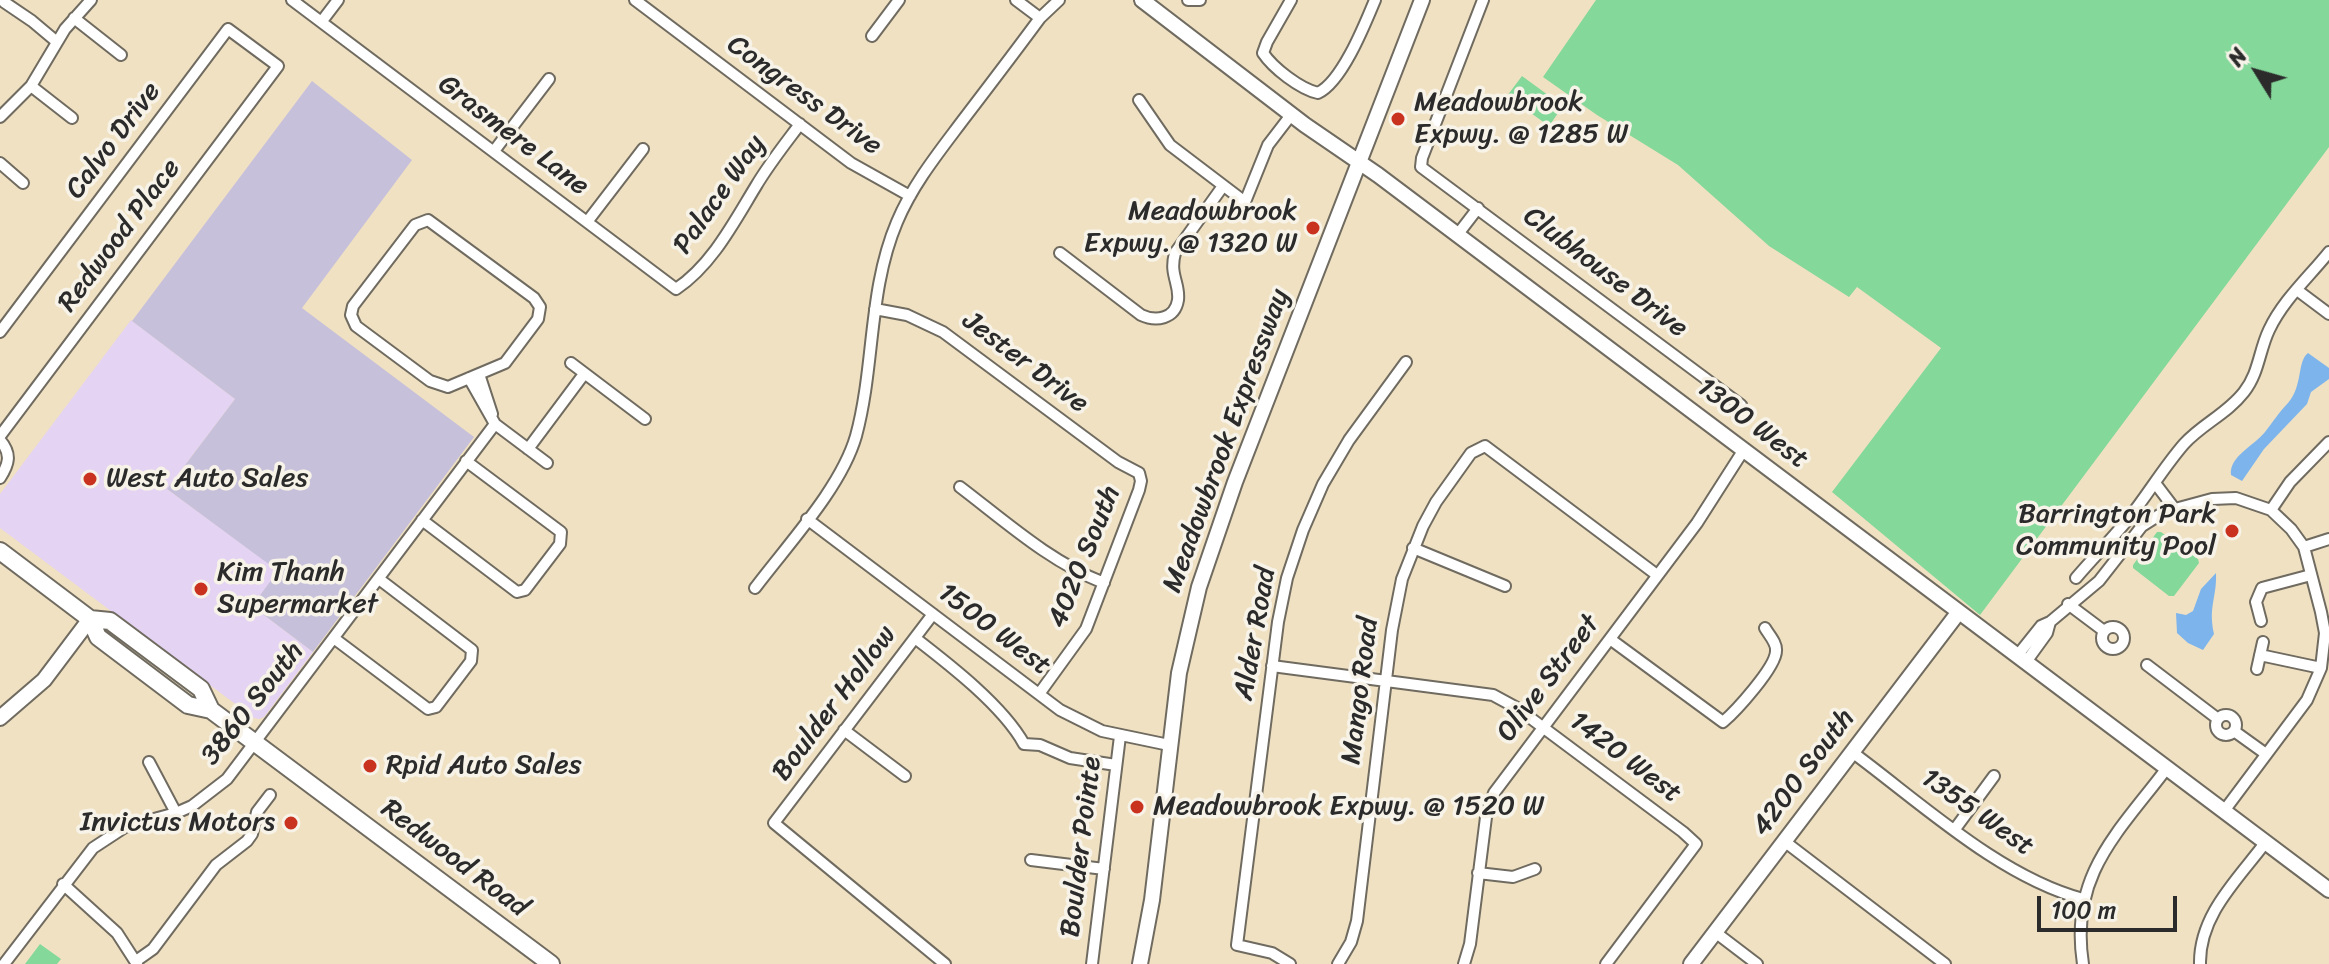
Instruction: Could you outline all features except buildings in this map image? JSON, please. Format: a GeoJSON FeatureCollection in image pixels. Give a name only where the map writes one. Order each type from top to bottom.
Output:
{"type":"FeatureCollection","features":[{"type":"Feature","properties":{"kind":"main road","name":"Redwood Road"},"geometry":{"type":"LineString","coordinates":[[0,551],[90,619],[110,621],[201,689],[211,710],[551,964]]}},
{"type":"Feature","properties":{"kind":"street"},"geometry":{"type":"LineString","coordinates":[[0,117],[31,86],[57,42],[91,0]]}},
{"type":"Feature","properties":{"kind":"street","name":"Grasmere Lane"},"geometry":{"type":"LineString","coordinates":[[292,0],[676,289]]}},
{"type":"Feature","properties":{"kind":"street"},"geometry":{"type":"LineString","coordinates":[[322,21],[338,0]]}},
{"type":"Feature","properties":{"kind":"street","name":"Congress Drive"},"geometry":{"type":"LineString","coordinates":[[635,0],[863,171],[910,196]]}},
{"type":"Feature","properties":{"kind":"street"},"geometry":{"type":"LineString","coordinates":[[872,36],[899,0]]}},
{"type":"Feature","properties":{"kind":"street"},"geometry":{"type":"LineString","coordinates":[[1016,0],[1040,18]]}},
{"type":"Feature","properties":{"kind":"street"},"geometry":{"type":"LineString","coordinates":[[755,588],[834,483],[855,437],[886,250],[910,196],[937,154],[1040,18],[1059,0]]}},
{"type":"Feature","properties":{"kind":"street","name":"1300 West"},"geometry":{"type":"LineString","coordinates":[[1142,0],[1291,115],[1458,234],[2329,890]]}},
{"type":"Feature","properties":{"kind":"street"},"geometry":{"type":"LineString","coordinates":[[1291,0],[1263,53],[1270,62],[1308,90],[1318,93],[1327,88],[1340,69],[1375,0]]}},
{"type":"Feature","properties":{"kind":"street","name":"Meadowbrook Expressway"},"geometry":{"type":"LineString","coordinates":[[1140,964],[1152,900],[1169,745],[1189,625],[1213,542],[1422,0]]}},
{"type":"Feature","properties":{"kind":"street","name":"Clubhouse Drive"},"geometry":{"type":"LineString","coordinates":[[1483,0],[1421,167],[1741,405]]}},
{"type":"Feature","properties":{"kind":"street"},"geometry":{"type":"LineString","coordinates":[[4,2],[57,42]]}},
{"type":"Feature","properties":{"kind":"street"},"geometry":{"type":"LineString","coordinates":[[74,18],[121,55]]}},
{"type":"Feature","properties":{"kind":"street","name":"Calvo Drive"},"geometry":{"type":"LineString","coordinates":[[0,332],[228,29],[278,66]]}},
{"type":"Feature","properties":{"kind":"street","name":"Redwood Place"},"geometry":{"type":"LineString","coordinates":[[0,478],[9,463],[9,455],[0,438],[278,66]]}},
{"type":"Feature","properties":{"kind":"street"},"geometry":{"type":"LineString","coordinates":[[494,151],[549,79]]}},
{"type":"Feature","properties":{"kind":"street"},"geometry":{"type":"LineString","coordinates":[[31,86],[72,118]]}},
{"type":"Feature","properties":{"kind":"street"},"geometry":{"type":"LineString","coordinates":[[0,100],[10,108]]}},
{"type":"Feature","properties":{"kind":"street"},"geometry":{"type":"LineString","coordinates":[[1139,100],[1170,145],[1245,202],[1268,145],[1291,115]]}},
{"type":"Feature","properties":{"kind":"street","name":"Palace Way"},"geometry":{"type":"LineString","coordinates":[[676,289],[692,278],[742,212],[766,169],[800,124]]}},
{"type":"Feature","properties":{"kind":"street"},"geometry":{"type":"LineString","coordinates":[[587,222],[643,149]]}},
{"type":"Feature","properties":{"kind":"street"},"geometry":{"type":"LineString","coordinates":[[0,163],[23,183]]}},
{"type":"Feature","properties":{"kind":"street"},"geometry":{"type":"LineString","coordinates":[[1060,253],[1141,315],[1155,320],[1163,319],[1170,315],[1178,299],[1172,265],[1175,253],[1223,186]]}},
{"type":"Feature","properties":{"kind":"street"},"geometry":{"type":"LineString","coordinates":[[1458,234],[1478,208]]}},
{"type":"Feature","properties":{"kind":"street"},"geometry":{"type":"LineString","coordinates":[[418,222],[433,223],[538,302],[541,313],[505,363],[474,376],[448,387],[435,385],[356,326],[352,319],[353,306],[418,222]]}},
{"type":"Feature","properties":{"kind":"street"},"geometry":{"type":"LineString","coordinates":[[2076,578],[2190,437],[2223,414],[2244,392],[2256,372],[2269,330],[2329,252]]}},
{"type":"Feature","properties":{"kind":"street"},"geometry":{"type":"LineString","coordinates":[[2297,290],[2329,314]]}},
{"type":"Feature","properties":{"kind":"street","name":"Jester Drive"},"geometry":{"type":"LineString","coordinates":[[875,309],[927,322],[1118,462],[1139,473]]}},
{"type":"Feature","properties":{"kind":"street","name":"Alder Road"},"geometry":{"type":"LineString","coordinates":[[1290,964],[1272,953],[1237,945],[1284,589],[1323,484],[1349,440],[1406,362]]}},
{"type":"Feature","properties":{"kind":"street"},"geometry":{"type":"LineString","coordinates":[[571,363],[645,419]]}},
{"type":"Feature","properties":{"kind":"street"},"geometry":{"type":"LineString","coordinates":[[528,449],[584,374]]}},
{"type":"Feature","properties":{"kind":"street"},"geometry":{"type":"LineString","coordinates":[[474,376],[495,424],[547,463]]}},
{"type":"Feature","properties":{"kind":"street","name":"3860 South"},"geometry":{"type":"LineString","coordinates":[[4,964],[93,848],[125,827],[176,813],[211,794],[227,779],[495,424]]}},
{"type":"Feature","properties":{"kind":"street"},"geometry":{"type":"LineString","coordinates":[[2271,510],[2290,482],[2329,442]]}},
{"type":"Feature","properties":{"kind":"street","name":"Mango Road"},"geometry":{"type":"LineString","coordinates":[[1338,964],[1351,942],[1357,921],[1396,604],[1413,548],[1443,490],[1471,453],[1485,446],[1657,575]]}},
{"type":"Feature","properties":{"kind":"street","name":"Olive Street"},"geometry":{"type":"LineString","coordinates":[[1464,964],[1470,944],[1489,805],[1506,776],[1697,523],[1743,451]]}},
{"type":"Feature","properties":{"kind":"street"},"geometry":{"type":"LineString","coordinates":[[422,520],[517,592],[525,590],[560,544],[561,532],[466,461]]}},
{"type":"Feature","properties":{"kind":"street","name":"4020 South"},"geometry":{"type":"LineString","coordinates":[[1039,694],[1080,641],[1139,490],[1139,473]]}},
{"type":"Feature","properties":{"kind":"street"},"geometry":{"type":"LineString","coordinates":[[2155,483],[2174,508]]}},
{"type":"Feature","properties":{"kind":"street"},"geometry":{"type":"LineString","coordinates":[[960,487],[1052,557],[1074,571],[1104,583]]}},
{"type":"Feature","properties":{"kind":"street"},"geometry":{"type":"LineString","coordinates":[[2022,659],[2041,626],[2099,581],[2149,520],[2174,508],[2224,497],[2247,500],[2271,510],[2304,547],[2327,633],[2321,668],[2307,700],[2224,811]]}},
{"type":"Feature","properties":{"kind":"street","name":"1500 West"},"geometry":{"type":"LineString","coordinates":[[807,519],[1039,694],[1083,723],[1120,736],[1169,745]]}},
{"type":"Feature","properties":{"kind":"street"},"geometry":{"type":"LineString","coordinates":[[2110,538],[2124,549]]}},
{"type":"Feature","properties":{"kind":"street"},"geometry":{"type":"LineString","coordinates":[[2304,547],[2329,539]]}},
{"type":"Feature","properties":{"kind":"street"},"geometry":{"type":"LineString","coordinates":[[1413,548],[1505,586]]}},
{"type":"Feature","properties":{"kind":"street"},"geometry":{"type":"LineString","coordinates":[[2261,621],[2256,602],[2262,588],[2311,575]]}},
{"type":"Feature","properties":{"kind":"street"},"geometry":{"type":"LineString","coordinates":[[335,639],[428,709],[436,707],[471,661],[472,650],[379,579]]}},
{"type":"Feature","properties":{"kind":"street"},"geometry":{"type":"LineString","coordinates":[[2068,604],[2104,631]]}},
{"type":"Feature","properties":{"kind":"street","name":"4200 South"},"geometry":{"type":"LineString","coordinates":[[1691,964],[1958,613]]}},
{"type":"Feature","properties":{"kind":"street","name":"Boulder Hollow"},"geometry":{"type":"LineString","coordinates":[[933,614],[774,823],[945,964]]}},
{"type":"Feature","properties":{"kind":"street"},"geometry":{"type":"LineString","coordinates":[[0,718],[44,680],[90,619]]}},
{"type":"Feature","properties":{"kind":"street"},"geometry":{"type":"LineString","coordinates":[[1610,639],[1723,722],[1740,705],[1777,652],[1765,628]]}},
{"type":"Feature","properties":{"kind":"street"},"geometry":{"type":"LineString","coordinates":[[915,638],[952,666],[1013,725],[1024,744],[1040,745],[1070,758],[1116,765]]}},
{"type":"Feature","properties":{"kind":"street"},"geometry":{"type":"LineString","coordinates":[[2257,669],[2263,642]]}},
{"type":"Feature","properties":{"kind":"street"},"geometry":{"type":"LineString","coordinates":[[2260,655],[2321,668]]}},
{"type":"Feature","properties":{"kind":"street"},"geometry":{"type":"LineString","coordinates":[[2147,665],[2218,719],[2216,724],[2220,732],[2226,734],[2234,731],[2266,754]]}},
{"type":"Feature","properties":{"kind":"street","name":"1420 West"},"geometry":{"type":"LineString","coordinates":[[1272,666],[1493,695],[1543,727],[1696,844],[1606,964]]}},
{"type":"Feature","properties":{"kind":"street"},"geometry":{"type":"LineString","coordinates":[[844,730],[905,776]]}},
{"type":"Feature","properties":{"kind":"street","name":"Boulder Pointe"},"geometry":{"type":"LineString","coordinates":[[1092,964],[1120,736]]}},
{"type":"Feature","properties":{"kind":"street","name":"1355 West"},"geometry":{"type":"LineString","coordinates":[[1852,752],[1955,829],[2031,880],[2054,891],[2083,899]]}},
{"type":"Feature","properties":{"kind":"street"},"geometry":{"type":"LineString","coordinates":[[149,762],[176,813]]}},
{"type":"Feature","properties":{"kind":"street"},"geometry":{"type":"LineString","coordinates":[[2083,964],[2080,921],[2083,899],[2098,861],[2167,768]]}},
{"type":"Feature","properties":{"kind":"street"},"geometry":{"type":"LineString","coordinates":[[1955,829],[1994,776]]}},
{"type":"Feature","properties":{"kind":"street"},"geometry":{"type":"LineString","coordinates":[[63,884],[117,933],[136,963],[153,949],[216,865],[247,841],[252,834],[257,812],[270,795]]}},
{"type":"Feature","properties":{"kind":"street"},"geometry":{"type":"LineString","coordinates":[[1784,841],[1945,964]]}},
{"type":"Feature","properties":{"kind":"street"},"geometry":{"type":"LineString","coordinates":[[2200,964],[2201,941],[2207,924],[2265,843]]}},
{"type":"Feature","properties":{"kind":"street"},"geometry":{"type":"LineString","coordinates":[[1031,860],[1104,869]]}},
{"type":"Feature","properties":{"kind":"street"},"geometry":{"type":"LineString","coordinates":[[1478,873],[1513,877],[1535,869]]}},
{"type":"Feature","properties":{"kind":"street"},"geometry":{"type":"LineString","coordinates":[[1715,932],[1757,964]]}},
{"type":"Feature","properties":{"kind":"shaded area"},"geometry":{"type":"Polygon","coordinates":[[[312,81],[412,160],[302,308],[474,437],[313,652],[252,606],[278,571],[167,489],[235,399],[132,321],[312,81]]]}},
{"type":"Feature","properties":{"kind":"shaded area"},"geometry":{"type":"Polygon","coordinates":[[[131,320],[235,399],[167,489],[279,571],[252,606],[313,652],[264,717],[259,719],[0,528],[0,494],[131,320]]]}},
{"type":"Feature","properties":{"kind":"green space"},"geometry":{"type":"Polygon","coordinates":[[[1596,0],[2329,0],[2329,147],[1980,615],[1832,492],[1941,348],[1857,287],[1849,297],[1769,246],[1678,165],[1543,77],[1596,0]]]}},
{"type":"Feature","properties":{"kind":"green space"},"geometry":{"type":"Polygon","coordinates":[[[1522,76],[1563,106],[1549,126],[1507,96],[1522,76]]]}},
{"type":"Feature","properties":{"kind":"green space"},"geometry":{"type":"Polygon","coordinates":[[[2157,532],[2198,559],[2199,563],[2174,596],[2169,596],[2133,568],[2157,532]]]}},
{"type":"Feature","properties":{"kind":"green space"},"geometry":{"type":"Polygon","coordinates":[[[40,944],[61,959],[57,964],[25,964],[40,944]]]}},
{"type":"Feature","properties":{"kind":"water"},"geometry":{"type":"Polygon","coordinates":[[[2308,353],[2329,368],[2329,379],[2311,392],[2307,404],[2264,449],[2242,481],[2231,475],[2234,462],[2265,432],[2293,396],[2302,362],[2308,353]]]}},
{"type":"Feature","properties":{"kind":"water"},"geometry":{"type":"Polygon","coordinates":[[[2216,573],[2212,616],[2214,634],[2203,650],[2177,633],[2176,613],[2186,615],[2193,611],[2201,589],[2216,573]]]}},
{"type":"Feature","properties":{"kind":"place","name":"Meadowbrook Expwy. @ 1285 W"},"geometry":{"type":"Point","coordinates":[1398,119]}},
{"type":"Feature","properties":{"kind":"place","name":"Meadowbrook Expwy. @ 1320 W"},"geometry":{"type":"Point","coordinates":[1313,228]}},
{"type":"Feature","properties":{"kind":"place","name":"West Auto Sales"},"geometry":{"type":"Point","coordinates":[90,479]}},
{"type":"Feature","properties":{"kind":"place","name":"Barrington Park Community Pool"},"geometry":{"type":"Point","coordinates":[2232,531]}},
{"type":"Feature","properties":{"kind":"place","name":"Kim Thanh Supermarket"},"geometry":{"type":"Point","coordinates":[201,589]}},
{"type":"Feature","properties":{"kind":"place","name":"Rpid Auto Sales"},"geometry":{"type":"Point","coordinates":[370,766]}},
{"type":"Feature","properties":{"kind":"place","name":"Meadowbrook Expwy. @ 1520 W"},"geometry":{"type":"Point","coordinates":[1137,807]}},
{"type":"Feature","properties":{"kind":"place","name":"Invictus Motors"},"geometry":{"type":"Point","coordinates":[291,823]}}]}
